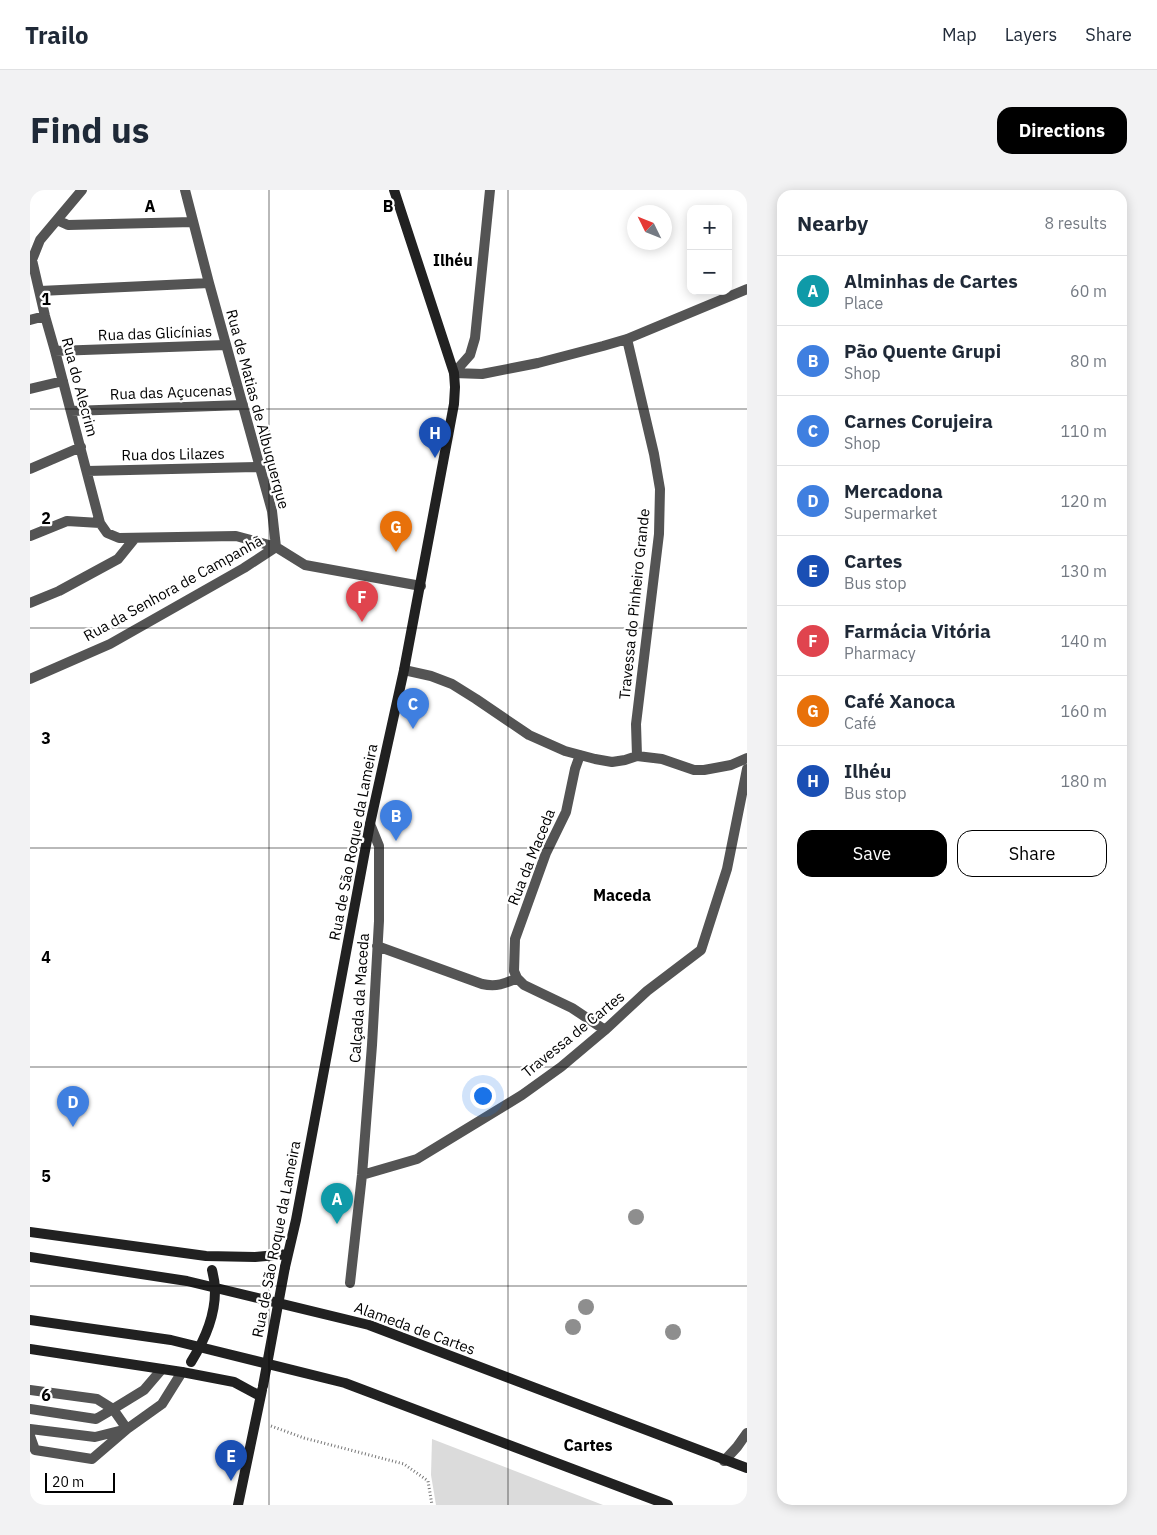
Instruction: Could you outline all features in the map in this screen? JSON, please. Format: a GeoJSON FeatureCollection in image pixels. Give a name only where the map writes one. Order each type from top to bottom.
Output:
{"type":"FeatureCollection","features":[{"type":"Feature","properties":{"kind":"main road","name":"Rua de São Roque da Lameira"},"geometry":{"type":"LineString","coordinates":[[238,1505],[296,1220],[370,824],[421,586],[454,404],[454,374],[394,190]]}},
{"type":"Feature","properties":{"kind":"main road"},"geometry":{"type":"LineString","coordinates":[[30,1232],[206,1256],[255,1257],[288,1254]]}},
{"type":"Feature","properties":{"kind":"main road"},"geometry":{"type":"LineString","coordinates":[[182,1372],[191,1362],[204,1339],[212,1315],[216,1294],[215,1280],[206,1256]]}},
{"type":"Feature","properties":{"kind":"main road","name":"Alameda de Cartes"},"geometry":{"type":"LineString","coordinates":[[30,1257],[187,1281],[369,1325],[747,1468]]}},
{"type":"Feature","properties":{"kind":"main road"},"geometry":{"type":"LineString","coordinates":[[30,1320],[171,1340],[344,1383],[668,1505]]}},
{"type":"Feature","properties":{"kind":"main road"},"geometry":{"type":"LineString","coordinates":[[30,1349],[182,1372],[234,1382],[262,1391]]}},
{"type":"Feature","properties":{"kind":"street"},"geometry":{"type":"LineString","coordinates":[[31,260],[40,240],[82,190]]}},
{"type":"Feature","properties":{"kind":"street","name":"Rua de Matias de Albuquerque"},"geometry":{"type":"LineString","coordinates":[[185,190],[208,283],[272,511],[276,548]]}},
{"type":"Feature","properties":{"kind":"street"},"geometry":{"type":"LineString","coordinates":[[454,374],[470,355],[475,338],[490,190]]}},
{"type":"Feature","properties":{"kind":"street"},"geometry":{"type":"LineString","coordinates":[[57,220],[68,225],[193,222]]}},
{"type":"Feature","properties":{"kind":"street","name":"Rua do Alecrim"},"geometry":{"type":"LineString","coordinates":[[31,260],[100,523]]}},
{"type":"Feature","properties":{"kind":"street"},"geometry":{"type":"LineString","coordinates":[[40,291],[208,283]]}},
{"type":"Feature","properties":{"kind":"street"},"geometry":{"type":"LineString","coordinates":[[454,374],[482,374],[538,363],[627,338],[747,289]]}},
{"type":"Feature","properties":{"kind":"street"},"geometry":{"type":"LineString","coordinates":[[30,320],[45,316]]}},
{"type":"Feature","properties":{"kind":"street","name":"Travessa do Pinheiro Grande"},"geometry":{"type":"LineString","coordinates":[[627,338],[654,454],[660,489],[659,534],[636,724],[637,756]]}},
{"type":"Feature","properties":{"kind":"street","name":"Rua das Glicínias"},"geometry":{"type":"LineString","coordinates":[[55,351],[226,345]]}},
{"type":"Feature","properties":{"kind":"street"},"geometry":{"type":"LineString","coordinates":[[30,388],[63,381]]}},
{"type":"Feature","properties":{"kind":"street","name":"Rua das Açucenas"},"geometry":{"type":"LineString","coordinates":[[71,411],[243,405]]}},
{"type":"Feature","properties":{"kind":"street"},"geometry":{"type":"LineString","coordinates":[[30,469],[81,447]]}},
{"type":"Feature","properties":{"kind":"street","name":"Rua dos Lilazes"},"geometry":{"type":"LineString","coordinates":[[87,471],[260,467]]}},
{"type":"Feature","properties":{"kind":"street"},"geometry":{"type":"LineString","coordinates":[[30,536],[66,521],[100,523],[107,532],[119,538],[236,536],[276,548],[305,565],[421,586]]}},
{"type":"Feature","properties":{"kind":"street"},"geometry":{"type":"LineString","coordinates":[[30,603],[59,591],[118,559],[135,538]]}},
{"type":"Feature","properties":{"kind":"street","name":"Rua da Senhora de Campanhã"},"geometry":{"type":"LineString","coordinates":[[30,679],[110,644],[276,548]]}},
{"type":"Feature","properties":{"kind":"street"},"geometry":{"type":"LineString","coordinates":[[404,670],[431,676],[452,684],[476,698],[529,735],[580,756],[612,762],[637,756],[662,759],[694,770],[714,769],[731,765],[747,758]]}},
{"type":"Feature","properties":{"kind":"street","name":"Rua da Maceda"},"geometry":{"type":"LineString","coordinates":[[516,974],[515,939],[546,853],[566,812],[575,769],[580,756]]}},
{"type":"Feature","properties":{"kind":"street","name":"Travessa de Cartes"},"geometry":{"type":"LineString","coordinates":[[362,1176],[417,1159],[522,1094],[561,1067],[606,1030],[647,991],[701,950],[727,869],[747,770]]}},
{"type":"Feature","properties":{"kind":"street","name":"Calçada da Maceda"},"geometry":{"type":"LineString","coordinates":[[362,1176],[379,921],[379,846],[370,824]]}},
{"type":"Feature","properties":{"kind":"street"},"geometry":{"type":"LineString","coordinates":[[377,946],[491,986],[501,985],[516,974],[524,985],[572,1008],[606,1030]]}},
{"type":"Feature","properties":{"kind":"street"},"geometry":{"type":"LineString","coordinates":[[350,1283],[362,1176]]}},
{"type":"Feature","properties":{"kind":"street"},"geometry":{"type":"LineString","coordinates":[[30,1408],[96,1419],[144,1390],[162,1369]]}},
{"type":"Feature","properties":{"kind":"street"},"geometry":{"type":"LineString","coordinates":[[30,1436],[35,1450],[92,1458],[126,1429],[162,1404],[182,1372]]}},
{"type":"Feature","properties":{"kind":"street"},"geometry":{"type":"LineString","coordinates":[[30,1390],[97,1399],[113,1409],[126,1429]]}},
{"type":"Feature","properties":{"kind":"street"},"geometry":{"type":"LineString","coordinates":[[30,1429],[95,1437],[126,1429]]}},
{"type":"Feature","properties":{"kind":"street"},"geometry":{"type":"LineString","coordinates":[[724,1460],[747,1433]]}},
{"type":"Feature","properties":{"kind":"path"},"geometry":{"type":"LineString","coordinates":[[256,1419],[304,1438],[404,1464],[428,1481],[432,1505]]}},
{"type":"Feature","properties":{"kind":"shaded area"},"geometry":{"type":"Polygon","coordinates":[[[432,1439],[603,1505],[436,1505],[431,1475],[432,1439]]]}},
{"type":"Feature","properties":{"kind":"place","name":"Ilhéu"},"geometry":{"type":"Point","coordinates":[435,458]}},
{"type":"Feature","properties":{"kind":"place","name":"Café Xanoca"},"geometry":{"type":"Point","coordinates":[396,552]}},
{"type":"Feature","properties":{"kind":"place","name":"Farmácia Vitória"},"geometry":{"type":"Point","coordinates":[362,622]}},
{"type":"Feature","properties":{"kind":"place","name":"Carnes Corujeira"},"geometry":{"type":"Point","coordinates":[413,729]}},
{"type":"Feature","properties":{"kind":"place","name":"Pão Quente Grupi"},"geometry":{"type":"Point","coordinates":[396,841]}},
{"type":"Feature","properties":{"kind":"place","name":"Mercadona"},"geometry":{"type":"Point","coordinates":[73,1127]}},
{"type":"Feature","properties":{"kind":"place","name":"Alminhas de Cartes"},"geometry":{"type":"Point","coordinates":[337,1224]}},
{"type":"Feature","properties":{"kind":"place","name":"Cartes"},"geometry":{"type":"Point","coordinates":[231,1481]}},
{"type":"Feature","properties":{"kind":"district","name":"Ilhéu"},"geometry":{"type":"Point","coordinates":[453,260]}},
{"type":"Feature","properties":{"kind":"district","name":"Maceda"},"geometry":{"type":"Point","coordinates":[622,895]}},
{"type":"Feature","properties":{"kind":"district","name":"Cartes"},"geometry":{"type":"Point","coordinates":[588,1445]}}]}
